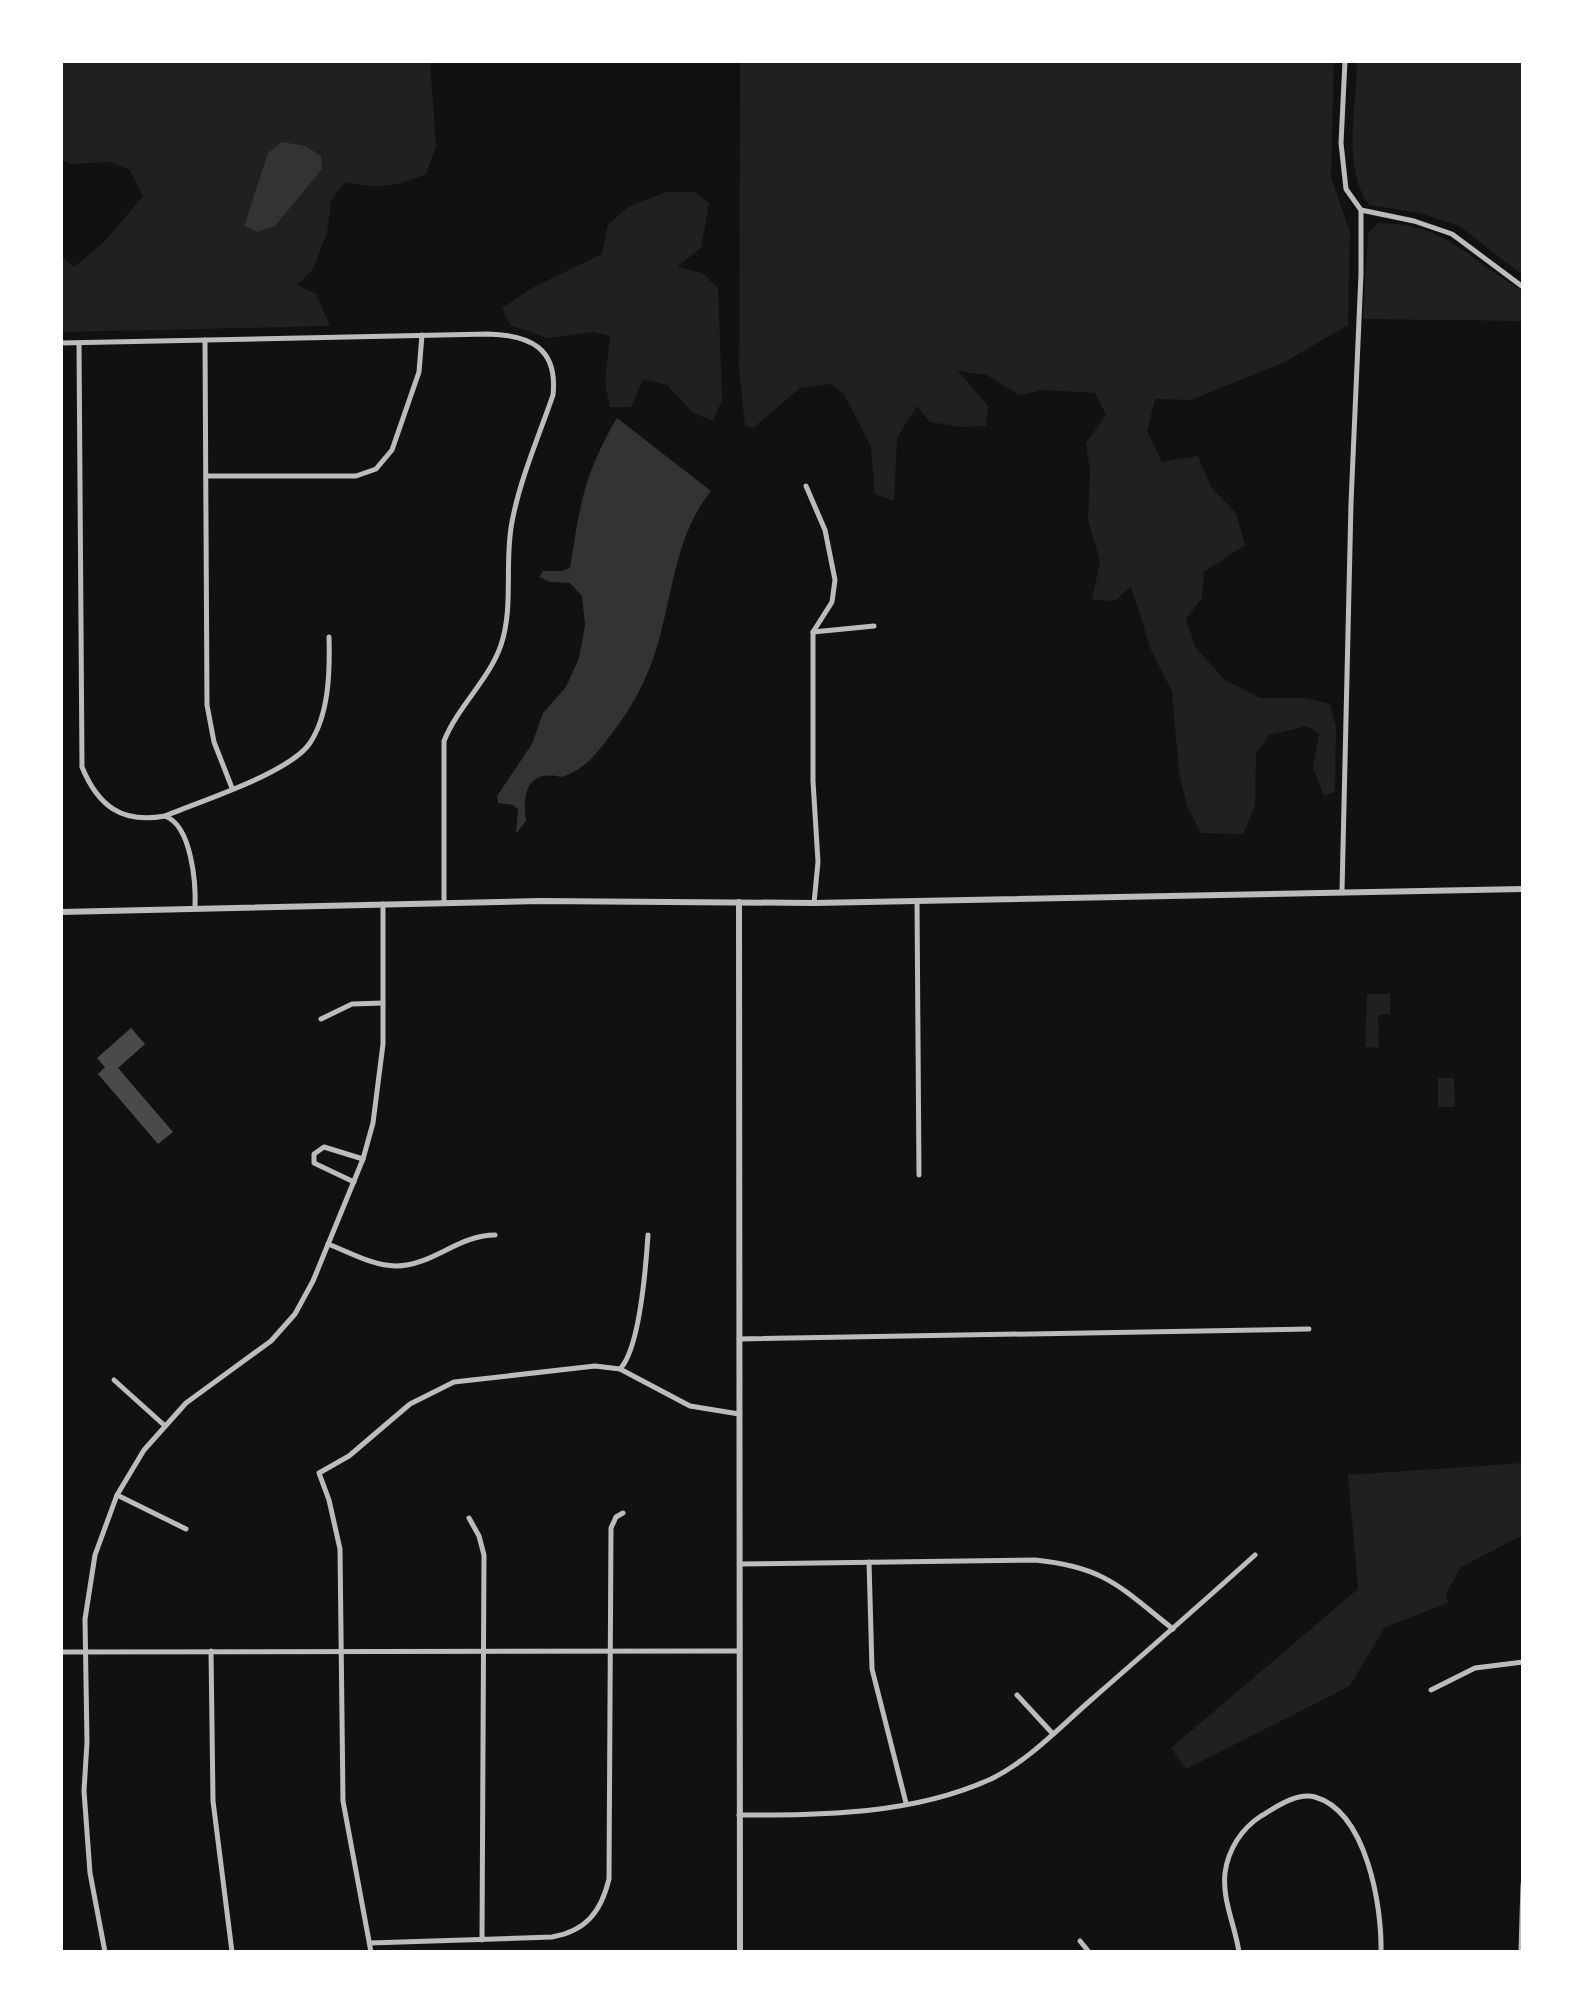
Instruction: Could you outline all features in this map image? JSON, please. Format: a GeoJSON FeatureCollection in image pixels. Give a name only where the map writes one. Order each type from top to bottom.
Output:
{"type":"FeatureCollection","features":[{"type":"Feature","properties":{"kind":"street"},"geometry":{"type":"LineString","coordinates":[[1342,892],[1361,210],[1346,190],[1341,143],[1345,61]]}},
{"type":"Feature","properties":{"kind":"street"},"geometry":{"type":"LineString","coordinates":[[1361,210],[1414,220],[1452,234],[1523,287]]}},
{"type":"Feature","properties":{"kind":"street"},"geometry":{"type":"LineString","coordinates":[[61,343],[510,334],[523,337],[544,352],[552,367],[553,395],[512,521],[502,643],[496,658],[453,718],[444,741],[444,903]]}},
{"type":"Feature","properties":{"kind":"street"},"geometry":{"type":"LineString","coordinates":[[206,476],[356,476],[376,470],[392,450],[419,372],[422,335]]}},
{"type":"Feature","properties":{"kind":"street"},"geometry":{"type":"LineString","coordinates":[[205,340],[207,705],[214,742],[232,788]]}},
{"type":"Feature","properties":{"kind":"street"},"geometry":{"type":"LineString","coordinates":[[79,343],[82,767],[91,789],[124,814],[151,818],[165,816],[287,765],[310,743],[326,695],[329,638]]}},
{"type":"Feature","properties":{"kind":"street"},"geometry":{"type":"LineString","coordinates":[[806,486],[825,530],[835,580],[832,602],[813,632],[813,781],[818,862],[814,903]]}},
{"type":"Feature","properties":{"kind":"street"},"geometry":{"type":"LineString","coordinates":[[813,632],[874,626]]}},
{"type":"Feature","properties":{"kind":"street"},"geometry":{"type":"LineString","coordinates":[[165,816],[177,825],[190,853],[196,882],[195,908]]}},
{"type":"Feature","properties":{"kind":"street"},"geometry":{"type":"LineString","coordinates":[[61,912],[444,903],[814,903],[1523,889]]}},
{"type":"Feature","properties":{"kind":"street"},"geometry":{"type":"LineString","coordinates":[[917,901],[919,1175]]}},
{"type":"Feature","properties":{"kind":"street"},"geometry":{"type":"LineString","coordinates":[[739,902],[740,1952]]}},
{"type":"Feature","properties":{"kind":"street"},"geometry":{"type":"LineString","coordinates":[[105,1952],[85,1832],[86,1608],[94,1555],[117,1495],[144,1450],[186,1403],[257,1353],[284,1328],[304,1298],[328,1244],[363,1159],[380,1087],[383,904]]}},
{"type":"Feature","properties":{"kind":"street"},"geometry":{"type":"LineString","coordinates":[[321,1019],[352,1004],[383,1003]]}},
{"type":"Feature","properties":{"kind":"street"},"geometry":{"type":"LineString","coordinates":[[354,1182],[316,1166],[314,1154],[319,1148],[327,1147],[363,1159]]}},
{"type":"Feature","properties":{"kind":"street"},"geometry":{"type":"LineString","coordinates":[[328,1244],[370,1261],[398,1266],[427,1259],[465,1239],[495,1235]]}},
{"type":"Feature","properties":{"kind":"street"},"geometry":{"type":"LineString","coordinates":[[620,1369],[629,1349],[641,1303],[648,1235]]}},
{"type":"Feature","properties":{"kind":"street"},"geometry":{"type":"LineString","coordinates":[[739,1339],[1309,1329]]}},
{"type":"Feature","properties":{"kind":"street"},"geometry":{"type":"LineString","coordinates":[[371,1952],[343,1801],[340,1549],[330,1500],[319,1473],[349,1456],[410,1404],[454,1382],[576,1366],[620,1369],[690,1406],[739,1415]]}},
{"type":"Feature","properties":{"kind":"street"},"geometry":{"type":"LineString","coordinates":[[114,1380],[164,1425]]}},
{"type":"Feature","properties":{"kind":"street"},"geometry":{"type":"LineString","coordinates":[[117,1495],[186,1529]]}},
{"type":"Feature","properties":{"kind":"street"},"geometry":{"type":"LineString","coordinates":[[370,1943],[565,1935],[577,1930],[595,1914],[603,1901],[609,1880],[611,1528],[617,1517],[624,1513]]}},
{"type":"Feature","properties":{"kind":"street"},"geometry":{"type":"LineString","coordinates":[[470,1518],[484,1555],[482,1940]]}},
{"type":"Feature","properties":{"kind":"street"},"geometry":{"type":"LineString","coordinates":[[740,1815],[831,1815],[955,1791],[991,1779],[1053,1734],[1255,1555]]}},
{"type":"Feature","properties":{"kind":"street"},"geometry":{"type":"LineString","coordinates":[[740,1564],[1035,1560],[1070,1563],[1106,1576],[1173,1629]]}},
{"type":"Feature","properties":{"kind":"street"},"geometry":{"type":"LineString","coordinates":[[869,1562],[872,1668],[906,1802]]}},
{"type":"Feature","properties":{"kind":"street"},"geometry":{"type":"LineString","coordinates":[[211,1651],[213,1801],[232,1952]]}},
{"type":"Feature","properties":{"kind":"street"},"geometry":{"type":"LineString","coordinates":[[61,1652],[739,1651]]}},
{"type":"Feature","properties":{"kind":"street"},"geometry":{"type":"LineString","coordinates":[[1431,1690],[1475,1668],[1523,1662]]}},
{"type":"Feature","properties":{"kind":"street"},"geometry":{"type":"LineString","coordinates":[[1017,1695],[1053,1734]]}},
{"type":"Feature","properties":{"kind":"street"},"geometry":{"type":"LineString","coordinates":[[1239,1952],[1225,1892],[1228,1861],[1236,1839],[1254,1820],[1279,1805],[1304,1797],[1315,1797],[1341,1815],[1361,1847],[1379,1901],[1381,1952]]}},
{"type":"Feature","properties":{"kind":"street"},"geometry":{"type":"LineString","coordinates":[[1521,1952],[1523,1884]]}},
{"type":"Feature","properties":{"kind":"street"},"geometry":{"type":"LineString","coordinates":[[1080,1941],[1089,1952]]}},
{"type":"Feature","properties":{"kind":"shaded area"},"geometry":{"type":"Polygon","coordinates":[[[61,61],[430,61],[436,146],[426,174],[386,186],[345,182],[331,201],[327,233],[313,269],[297,285],[316,294],[330,326],[61,332],[61,256],[74,267],[104,242],[143,196],[130,170],[110,162],[70,164],[61,160],[61,61]]]}},
{"type":"Feature","properties":{"kind":"shaded area"},"geometry":{"type":"Polygon","coordinates":[[[740,61],[1334,61],[1331,177],[1350,232],[1348,325],[1285,362],[1191,400],[1155,399],[1147,431],[1162,462],[1198,456],[1211,487],[1236,513],[1245,545],[1204,572],[1202,598],[1186,619],[1196,648],[1225,680],[1260,698],[1305,698],[1330,704],[1336,727],[1335,792],[1324,796],[1313,768],[1319,734],[1307,726],[1269,735],[1256,753],[1255,806],[1243,834],[1201,833],[1187,806],[1179,772],[1172,691],[1151,650],[1131,587],[1114,601],[1092,600],[1100,561],[1088,520],[1090,471],[1086,443],[1106,415],[1095,393],[1044,390],[1019,395],[987,375],[958,371],[988,406],[986,426],[961,427],[930,422],[917,406],[897,438],[894,501],[875,494],[871,447],[844,394],[831,384],[800,388],[753,428],[745,426],[739,370],[740,61]]]}},
{"type":"Feature","properties":{"kind":"shaded area"},"geometry":{"type":"Polygon","coordinates":[[[1357,61],[1523,61],[1523,275],[1459,226],[1420,213],[1369,205],[1360,190],[1353,155],[1357,61]]]}},
{"type":"Feature","properties":{"kind":"shaded area"},"geometry":{"type":"Polygon","coordinates":[[[282,142],[305,146],[321,156],[322,169],[275,226],[258,232],[244,226],[268,153],[282,142]]]}},
{"type":"Feature","properties":{"kind":"shaded area"},"geometry":{"type":"Polygon","coordinates":[[[667,192],[695,192],[709,203],[701,248],[677,267],[702,273],[718,288],[722,400],[713,421],[693,413],[667,385],[643,379],[631,407],[610,407],[605,383],[610,336],[593,332],[548,338],[510,325],[502,308],[532,288],[602,254],[608,225],[629,206],[667,192]]]}},
{"type":"Feature","properties":{"kind":"shaded area"},"geometry":{"type":"Polygon","coordinates":[[[1378,223],[1422,229],[1456,245],[1523,291],[1523,321],[1363,319],[1368,234],[1378,223]]]}},
{"type":"Feature","properties":{"kind":"shaded area"},"geometry":{"type":"Polygon","coordinates":[[[617,418],[711,491],[691,523],[684,541],[657,647],[634,700],[604,744],[583,766],[561,777],[550,775],[534,780],[526,793],[526,821],[516,834],[518,809],[513,805],[498,803],[497,796],[532,744],[543,713],[566,687],[579,658],[585,625],[582,596],[570,583],[550,582],[539,577],[543,571],[570,568],[590,473],[617,418]]]}},
{"type":"Feature","properties":{"kind":"shaded area"},"geometry":{"type":"Polygon","coordinates":[[[1367,994],[1390,994],[1390,1014],[1378,1015],[1379,1048],[1365,1047],[1367,994]]]}},
{"type":"Feature","properties":{"kind":"shaded area"},"geometry":{"type":"Polygon","coordinates":[[[1438,1078],[1454,1078],[1455,1107],[1438,1107],[1438,1078]]]}},
{"type":"Feature","properties":{"kind":"shaded area"},"geometry":{"type":"Polygon","coordinates":[[[1523,1463],[1523,1535],[1461,1567],[1446,1593],[1448,1603],[1385,1627],[1350,1686],[1186,1769],[1171,1748],[1358,1589],[1348,1475],[1523,1463]]]}},
{"type":"Feature","properties":{"kind":"building"},"geometry":{"type":"Polygon","coordinates":[[[131,1028],[145,1044],[118,1068],[173,1132],[158,1144],[98,1074],[105,1067],[97,1058],[131,1028]]]}}]}
